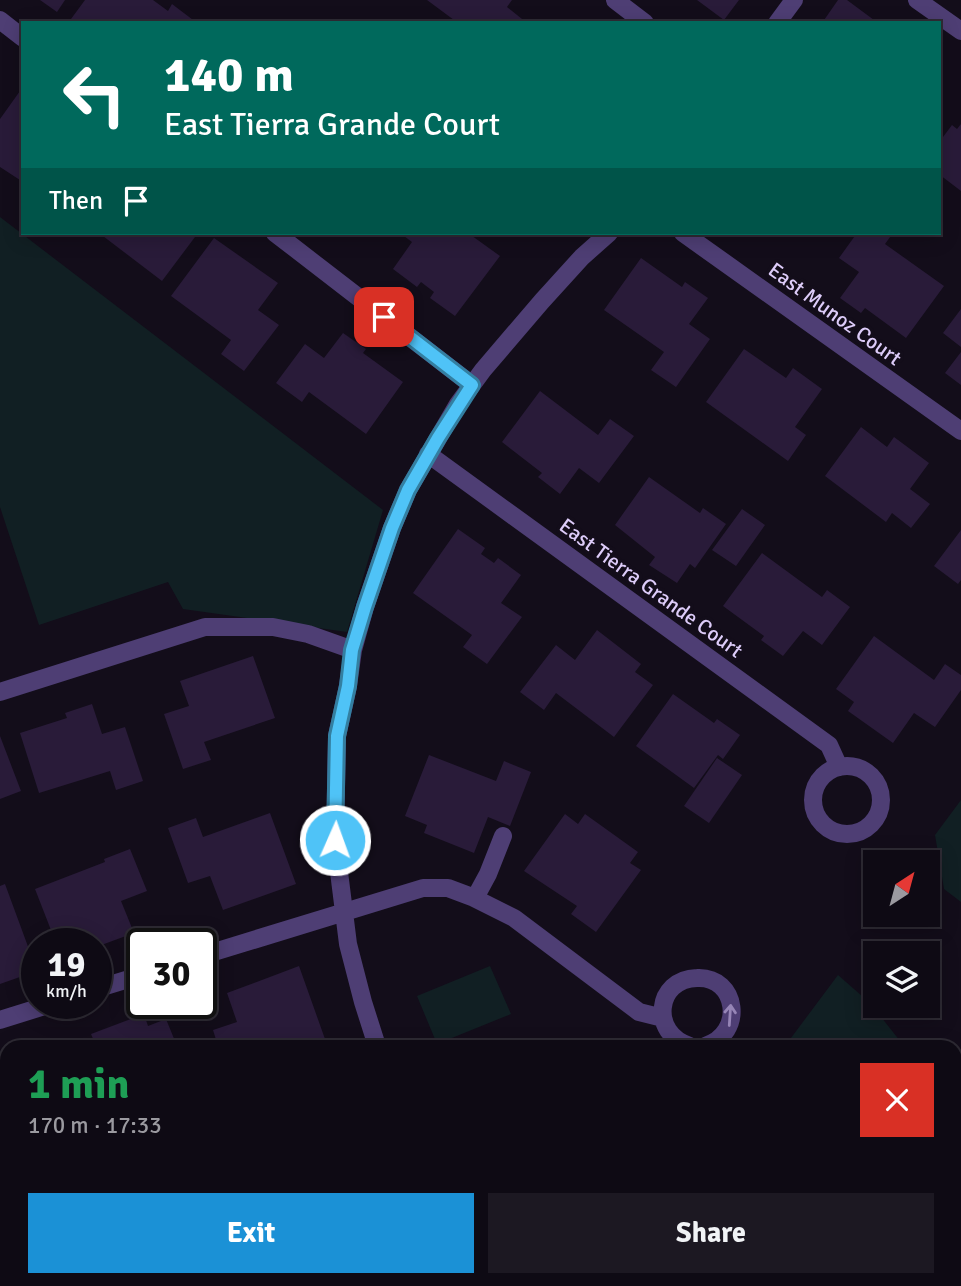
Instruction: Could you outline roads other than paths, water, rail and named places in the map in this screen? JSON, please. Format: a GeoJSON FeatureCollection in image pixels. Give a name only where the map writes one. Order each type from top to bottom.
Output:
{"type":"FeatureCollection","features":[{"type":"Feature","properties":{"kind":"street"},"geometry":{"type":"LineString","coordinates":[[615,0],[642,21]]}},
{"type":"Feature","properties":{"kind":"street"},"geometry":{"type":"LineString","coordinates":[[778,21],[794,0]]}},
{"type":"Feature","properties":{"kind":"street"},"geometry":{"type":"LineString","coordinates":[[917,0],[961,32]]}},
{"type":"Feature","properties":{"kind":"street"},"geometry":{"type":"LineString","coordinates":[[0,20],[21,36]]}},
{"type":"Feature","properties":{"kind":"street"},"geometry":{"type":"LineString","coordinates":[[278,235],[472,385]]}},
{"type":"Feature","properties":{"kind":"street"},"geometry":{"type":"LineString","coordinates":[[375,1040],[348,944],[335,840],[337,736],[348,686],[352,650],[392,528],[428,454],[472,385],[541,301],[607,235]]}},
{"type":"Feature","properties":{"kind":"street","name":"East Munoz Court"},"geometry":{"type":"LineString","coordinates":[[686,235],[961,431]]}},
{"type":"Feature","properties":{"kind":"street","name":"East Tierra Grande Court"},"geometry":{"type":"LineString","coordinates":[[428,454],[828,745],[839,767]]}},
{"type":"Feature","properties":{"kind":"street"},"geometry":{"type":"LineString","coordinates":[[0,692],[205,626],[273,626],[308,634],[352,650]]}},
{"type":"Feature","properties":{"kind":"street"},"geometry":{"type":"LineString","coordinates":[[475,898],[503,836]]}},
{"type":"Feature","properties":{"kind":"street"},"geometry":{"type":"LineString","coordinates":[[217,951],[423,888],[448,888],[514,918],[639,1012],[663,1018]]}},
{"type":"Feature","properties":{"kind":"street"},"geometry":{"type":"LineString","coordinates":[[676,1040],[667,1030],[663,1018],[665,999],[671,989],[683,980],[698,977],[718,984],[731,1004],[729,1028],[718,1040]]}},
{"type":"Feature","properties":{"kind":"street"},"geometry":{"type":"LineString","coordinates":[[0,1020],[21,1013]]}}]}
